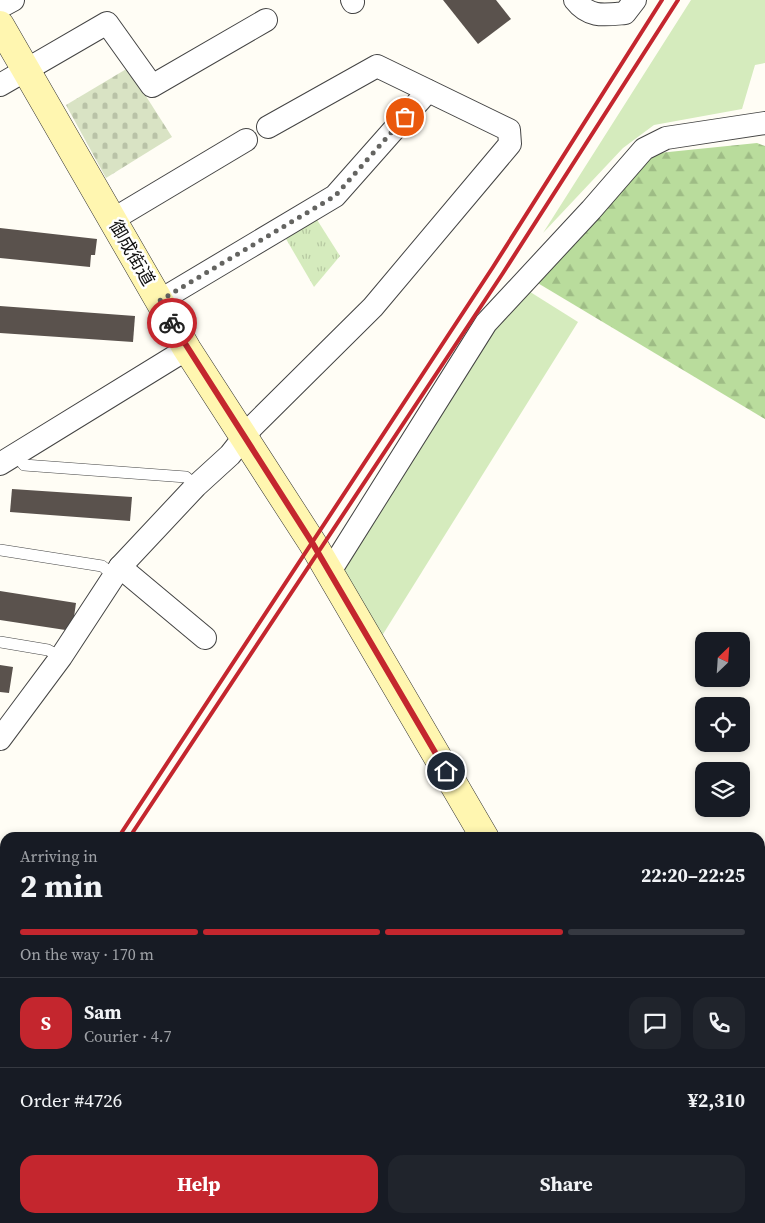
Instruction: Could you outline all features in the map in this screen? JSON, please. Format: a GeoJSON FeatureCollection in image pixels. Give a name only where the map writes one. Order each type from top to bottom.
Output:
{"type":"FeatureCollection","features":[{"type":"Feature","properties":{"kind":"street"},"geometry":{"type":"LineString","coordinates":[[0,7],[13,0]]}},
{"type":"Feature","properties":{"kind":"street"},"geometry":{"type":"LineString","coordinates":[[575,0],[584,11],[604,15],[625,13],[635,0]]}},
{"type":"Feature","properties":{"kind":"street"},"geometry":{"type":"LineString","coordinates":[[0,85],[107,23],[152,86],[256,31]]}},
{"type":"Feature","properties":{"kind":"street","name":"御成街道"},"geometry":{"type":"LineString","coordinates":[[0,25],[187,350],[329,573],[481,832]]}},
{"type":"Feature","properties":{"kind":"street"},"geometry":{"type":"LineString","coordinates":[[1,738],[61,657],[117,571],[196,486],[230,455],[244,437],[373,307],[510,144],[509,130],[377,66],[268,127]]}},
{"type":"Feature","properties":{"kind":"street"},"geometry":{"type":"LineString","coordinates":[[159,301],[335,196],[428,91]]}},
{"type":"Feature","properties":{"kind":"street"},"geometry":{"type":"LineString","coordinates":[[329,573],[486,323],[592,210],[644,149],[666,138],[765,123]]}},
{"type":"Feature","properties":{"kind":"street"},"geometry":{"type":"LineString","coordinates":[[112,220],[246,140]]}},
{"type":"Feature","properties":{"kind":"street"},"geometry":{"type":"LineString","coordinates":[[8,460],[187,350]]}},
{"type":"Feature","properties":{"kind":"street"},"geometry":{"type":"LineString","coordinates":[[117,571],[205,638]]}},
{"type":"Feature","properties":{"kind":"lane"},"geometry":{"type":"LineString","coordinates":[[8,460],[24,465],[186,477],[196,486]]}},
{"type":"Feature","properties":{"kind":"lane"},"geometry":{"type":"LineString","coordinates":[[0,550],[102,566],[117,571]]}},
{"type":"Feature","properties":{"kind":"lane"},"geometry":{"type":"LineString","coordinates":[[0,642],[48,650],[61,657]]}},
{"type":"Feature","properties":{"kind":"green space"},"geometry":{"type":"Polygon","coordinates":[[[691,0],[765,0],[765,63],[755,65],[742,109],[654,125],[623,148],[543,233],[691,0]]]}},
{"type":"Feature","properties":{"kind":"green space"},"geometry":{"type":"Polygon","coordinates":[[[128,68],[172,137],[106,178],[66,105],[128,68]]]}},
{"type":"Feature","properties":{"kind":"green space"},"geometry":{"type":"Polygon","coordinates":[[[757,143],[765,146],[765,419],[536,282],[649,154],[757,143]]]}},
{"type":"Feature","properties":{"kind":"green space"},"geometry":{"type":"Polygon","coordinates":[[[314,215],[340,256],[314,287],[282,232],[314,215]]]}},
{"type":"Feature","properties":{"kind":"green space"},"geometry":{"type":"Polygon","coordinates":[[[527,290],[578,322],[380,639],[336,569],[488,330],[527,290]]]}},
{"type":"Feature","properties":{"kind":"building"},"geometry":{"type":"Polygon","coordinates":[[[443,0],[496,0],[511,19],[478,44],[443,0]]]}},
{"type":"Feature","properties":{"kind":"building"},"geometry":{"type":"Polygon","coordinates":[[[0,228],[97,239],[95,255],[91,255],[90,267],[0,258],[0,228]]]}},
{"type":"Feature","properties":{"kind":"building"},"geometry":{"type":"Polygon","coordinates":[[[0,306],[135,316],[133,342],[0,333],[0,306]]]}},
{"type":"Feature","properties":{"kind":"building"},"geometry":{"type":"Polygon","coordinates":[[[12,489],[132,497],[130,521],[10,512],[12,489]]]}},
{"type":"Feature","properties":{"kind":"building"},"geometry":{"type":"Polygon","coordinates":[[[0,591],[76,603],[72,631],[0,620],[0,591]]]}},
{"type":"Feature","properties":{"kind":"building"},"geometry":{"type":"Polygon","coordinates":[[[0,665],[13,667],[9,693],[0,692],[0,665]]]}},
{"type":"Feature","properties":{"kind":"railway"},"geometry":{"type":"LineString","coordinates":[[122,832],[493,267],[662,0]]}},
{"type":"Feature","properties":{"kind":"railway"},"geometry":{"type":"LineString","coordinates":[[133,832],[503,273],[678,0]]}},
{"type":"Feature","properties":{"kind":"way so far"},"geometry":{"type":"LineString","coordinates":[[172,323],[159,301],[335,196],[405,117]]}},
{"type":"Feature","properties":{"kind":"route"},"geometry":{"type":"LineString","coordinates":[[172,323],[187,350],[313,544],[446,771]]}}]}
